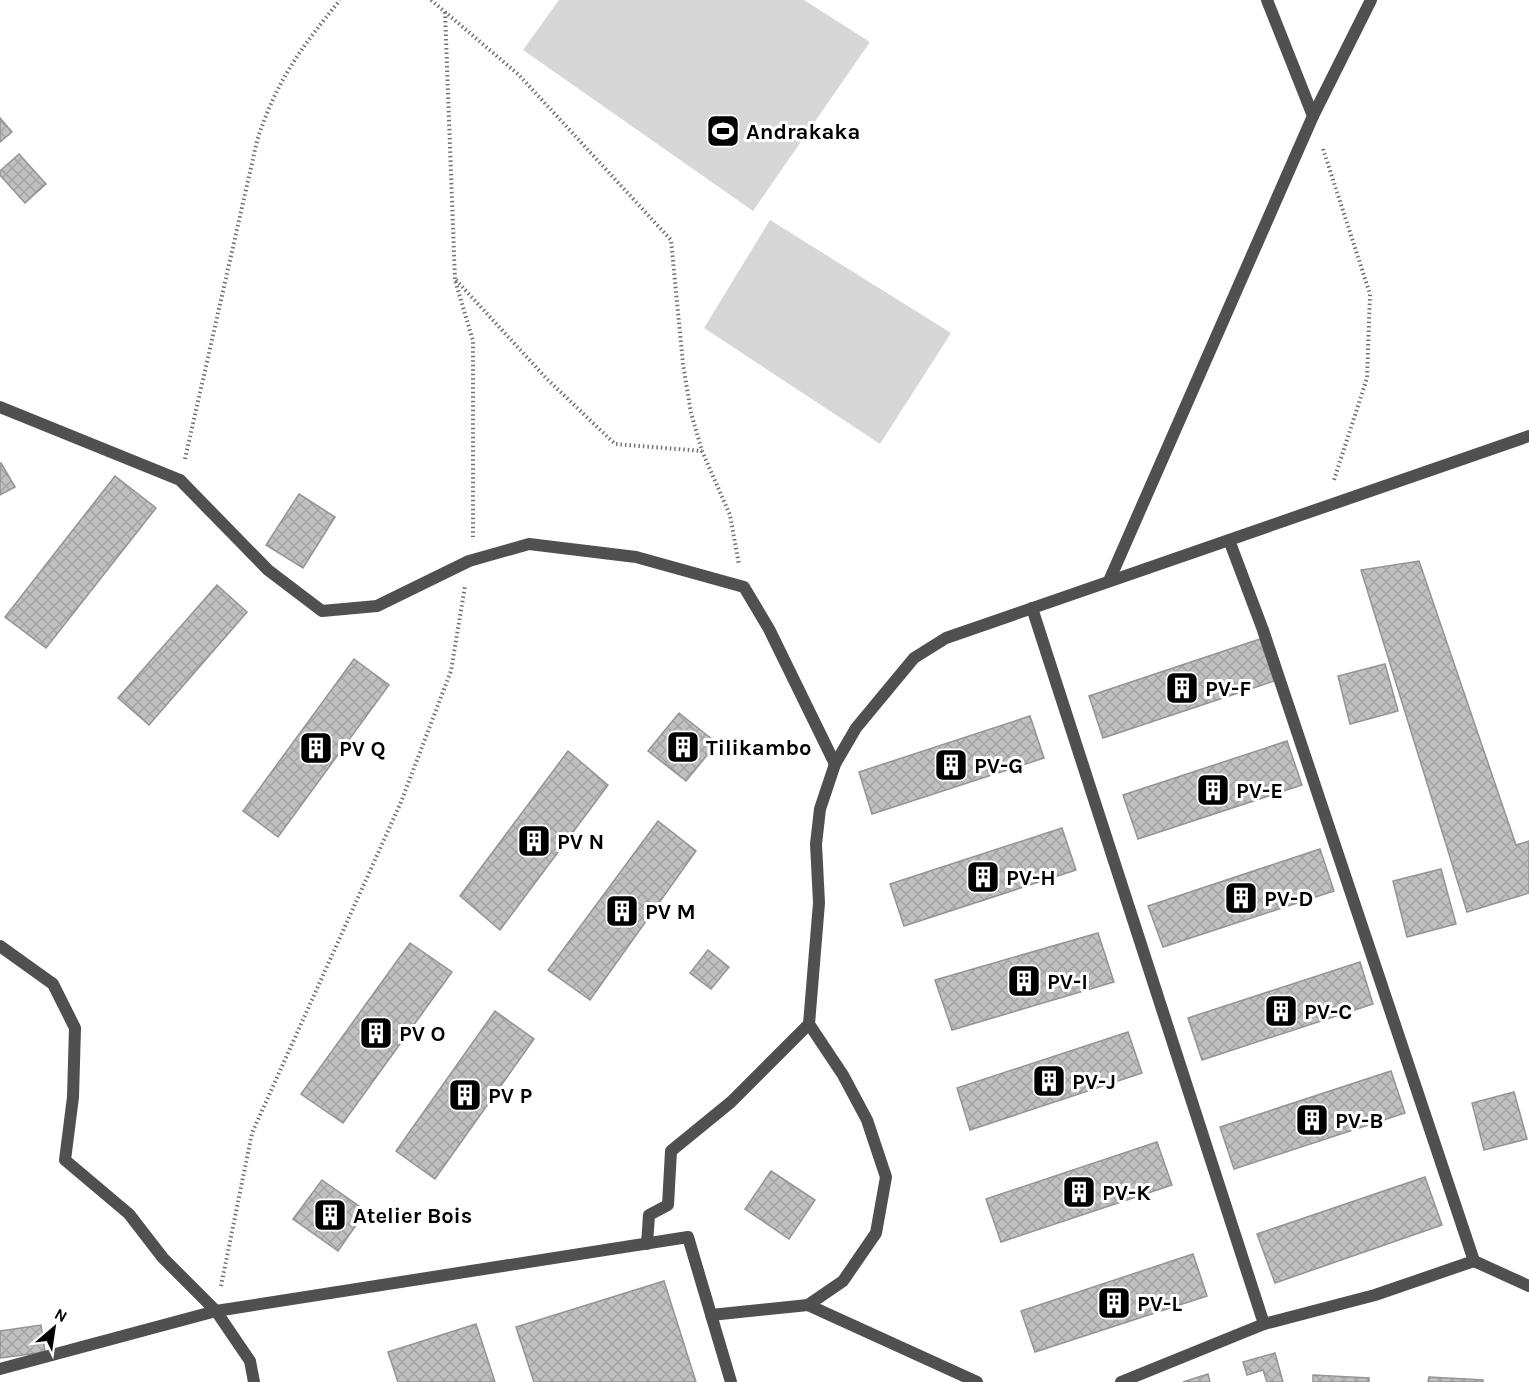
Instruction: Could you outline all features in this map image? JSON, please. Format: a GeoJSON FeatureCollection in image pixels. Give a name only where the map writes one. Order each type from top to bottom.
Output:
{"type":"FeatureCollection","features":[{"type":"Feature","properties":{"kind":"street"},"geometry":{"type":"LineString","coordinates":[[1267,0],[1312,116]]}},
{"type":"Feature","properties":{"kind":"street"},"geometry":{"type":"LineString","coordinates":[[1109,581],[1312,116],[1371,0]]}},
{"type":"Feature","properties":{"kind":"street"},"geometry":{"type":"LineString","coordinates":[[0,407],[180,480],[268,570],[322,610],[377,606],[469,561],[530,544],[636,557],[744,587],[769,629],[835,764]]}},
{"type":"Feature","properties":{"kind":"street"},"geometry":{"type":"LineString","coordinates":[[646,1244],[649,1215],[668,1205],[671,1151],[731,1102],[808,1024],[819,903],[816,844],[820,809],[835,764],[856,728],[914,658],[946,638],[1529,436]]}},
{"type":"Feature","properties":{"kind":"street"},"geometry":{"type":"LineString","coordinates":[[1229,540],[1263,630],[1474,1261]]}},
{"type":"Feature","properties":{"kind":"street"},"geometry":{"type":"LineString","coordinates":[[1032,608],[1264,1324]]}},
{"type":"Feature","properties":{"kind":"street"},"geometry":{"type":"LineString","coordinates":[[0,946],[52,984],[75,1028],[73,1097],[65,1160],[129,1214],[163,1258],[216,1311],[250,1361],[254,1382]]}},
{"type":"Feature","properties":{"kind":"street"},"geometry":{"type":"LineString","coordinates":[[711,1315],[808,1305],[843,1281],[876,1233],[886,1177],[867,1120],[843,1075],[808,1024]]}},
{"type":"Feature","properties":{"kind":"street"},"geometry":{"type":"LineString","coordinates":[[0,1369],[216,1311],[688,1237],[731,1382]]}},
{"type":"Feature","properties":{"kind":"street"},"geometry":{"type":"LineString","coordinates":[[1121,1382],[1264,1324],[1376,1294],[1474,1261],[1529,1286]]}},
{"type":"Feature","properties":{"kind":"street"},"geometry":{"type":"LineString","coordinates":[[808,1305],[976,1382]]}},
{"type":"Feature","properties":{"kind":"path"},"geometry":{"type":"LineString","coordinates":[[180,480],[257,141],[269,102],[295,56],[340,0]]}},
{"type":"Feature","properties":{"kind":"path"},"geometry":{"type":"LineString","coordinates":[[431,0],[519,75],[671,240],[683,364],[691,413],[702,451],[730,515],[744,587]]}},
{"type":"Feature","properties":{"kind":"path"},"geometry":{"type":"LineString","coordinates":[[216,1311],[252,1133],[401,802],[451,671],[473,533],[473,341],[455,280],[448,148],[446,12]]}},
{"type":"Feature","properties":{"kind":"path"},"geometry":{"type":"LineString","coordinates":[[1312,116],[1370,294],[1367,378],[1326,506]]}},
{"type":"Feature","properties":{"kind":"path"},"geometry":{"type":"LineString","coordinates":[[455,280],[547,380],[615,444],[702,451]]}},
{"type":"Feature","properties":{"kind":"shaded area","name":"Andrakaka"},"geometry":{"type":"Polygon","coordinates":[[[559,0],[804,0],[870,42],[753,211],[523,50],[559,0]]]}},
{"type":"Feature","properties":{"kind":"shaded area"},"geometry":{"type":"Polygon","coordinates":[[[770,220],[951,333],[880,444],[704,328],[770,220]]]}},
{"type":"Feature","properties":{"kind":"building"},"geometry":{"type":"Polygon","coordinates":[[[0,118],[12,132],[0,142],[0,118]]]}},
{"type":"Feature","properties":{"kind":"building"},"geometry":{"type":"Polygon","coordinates":[[[19,154],[46,184],[25,203],[0,175],[0,171],[19,154]]]}},
{"type":"Feature","properties":{"kind":"building"},"geometry":{"type":"Polygon","coordinates":[[[0,464],[15,487],[0,495],[0,464]]]}},
{"type":"Feature","properties":{"kind":"building"},"geometry":{"type":"Polygon","coordinates":[[[115,476],[156,508],[46,648],[5,617],[115,476]]]}},
{"type":"Feature","properties":{"kind":"building"},"geometry":{"type":"Polygon","coordinates":[[[299,494],[335,517],[303,568],[266,545],[299,494]]]}},
{"type":"Feature","properties":{"kind":"building"},"geometry":{"type":"Polygon","coordinates":[[[1419,561],[1516,845],[1529,841],[1529,893],[1467,912],[1361,570],[1419,561]]]}},
{"type":"Feature","properties":{"kind":"building"},"geometry":{"type":"Polygon","coordinates":[[[217,585],[247,612],[149,725],[118,698],[217,585]]]}},
{"type":"Feature","properties":{"kind":"building","name":"PV-F"},"geometry":{"type":"Polygon","coordinates":[[[1260,639],[1274,681],[1103,738],[1089,696],[1260,639]]]}},
{"type":"Feature","properties":{"kind":"building","name":"PV Q"},"geometry":{"type":"Polygon","coordinates":[[[354,659],[389,685],[278,837],[243,811],[354,659]]]}},
{"type":"Feature","properties":{"kind":"building"},"geometry":{"type":"Polygon","coordinates":[[[1385,664],[1398,711],[1350,724],[1338,676],[1385,664]]]}},
{"type":"Feature","properties":{"kind":"building","name":"Tilikambo"},"geometry":{"type":"Polygon","coordinates":[[[679,713],[717,743],[686,781],[648,751],[679,713]]]}},
{"type":"Feature","properties":{"kind":"building","name":"PV-G"},"geometry":{"type":"Polygon","coordinates":[[[1030,716],[1044,758],[872,814],[859,772],[1030,716]]]}},
{"type":"Feature","properties":{"kind":"building","name":"PV-E"},"geometry":{"type":"Polygon","coordinates":[[[1287,741],[1302,785],[1138,839],[1123,795],[1287,741]]]}},
{"type":"Feature","properties":{"kind":"building","name":"PV N"},"geometry":{"type":"Polygon","coordinates":[[[568,751],[608,785],[500,930],[460,896],[568,751]]]}},
{"type":"Feature","properties":{"kind":"building","name":"PV M"},"geometry":{"type":"Polygon","coordinates":[[[658,821],[696,851],[590,1000],[548,970],[658,821]]]}},
{"type":"Feature","properties":{"kind":"building","name":"PV-H"},"geometry":{"type":"Polygon","coordinates":[[[1062,828],[1076,870],[904,926],[890,884],[1062,828]]]}},
{"type":"Feature","properties":{"kind":"building","name":"PV-D"},"geometry":{"type":"Polygon","coordinates":[[[1320,849],[1334,891],[1163,947],[1148,906],[1320,849]]]}},
{"type":"Feature","properties":{"kind":"building"},"geometry":{"type":"Polygon","coordinates":[[[1441,869],[1456,924],[1407,937],[1393,881],[1441,869]]]}},
{"type":"Feature","properties":{"kind":"building","name":"PV-I"},"geometry":{"type":"Polygon","coordinates":[[[1098,933],[1114,982],[952,1030],[935,980],[1098,933]]]}},
{"type":"Feature","properties":{"kind":"building","name":"PV O"},"geometry":{"type":"Polygon","coordinates":[[[410,943],[452,972],[343,1123],[301,1094],[410,943]]]}},
{"type":"Feature","properties":{"kind":"building"},"geometry":{"type":"Polygon","coordinates":[[[708,950],[729,967],[711,989],[690,973],[708,950]]]}},
{"type":"Feature","properties":{"kind":"building","name":"PV-C"},"geometry":{"type":"Polygon","coordinates":[[[1360,962],[1373,1004],[1202,1060],[1188,1018],[1360,962]]]}},
{"type":"Feature","properties":{"kind":"building","name":"PV P"},"geometry":{"type":"Polygon","coordinates":[[[495,1011],[534,1039],[435,1179],[396,1151],[495,1011]]]}},
{"type":"Feature","properties":{"kind":"building","name":"PV-J"},"geometry":{"type":"Polygon","coordinates":[[[1128,1032],[1142,1073],[970,1130],[957,1088],[1128,1032]]]}},
{"type":"Feature","properties":{"kind":"building","name":"PV-B"},"geometry":{"type":"Polygon","coordinates":[[[1391,1071],[1405,1113],[1234,1169],[1220,1127],[1391,1071]]]}},
{"type":"Feature","properties":{"kind":"building"},"geometry":{"type":"Polygon","coordinates":[[[1514,1092],[1527,1139],[1484,1150],[1472,1103],[1514,1092]]]}},
{"type":"Feature","properties":{"kind":"building","name":"PV-K"},"geometry":{"type":"Polygon","coordinates":[[[1157,1142],[1172,1185],[1001,1242],[986,1199],[1157,1142]]]}},
{"type":"Feature","properties":{"kind":"building"},"geometry":{"type":"Polygon","coordinates":[[[771,1171],[815,1200],[789,1239],[745,1209],[771,1171]]]}},
{"type":"Feature","properties":{"kind":"building"},"geometry":{"type":"Polygon","coordinates":[[[1425,1177],[1442,1225],[1275,1283],[1257,1234],[1425,1177]]]}},
{"type":"Feature","properties":{"kind":"building","name":"Atelier Bois"},"geometry":{"type":"Polygon","coordinates":[[[322,1180],[366,1211],[338,1251],[293,1219],[322,1180]]]}},
{"type":"Feature","properties":{"kind":"building","name":"PV-L"},"geometry":{"type":"Polygon","coordinates":[[[1193,1254],[1207,1296],[1035,1352],[1021,1311],[1193,1254]]]}},
{"type":"Feature","properties":{"kind":"building"},"geometry":{"type":"Polygon","coordinates":[[[664,1281],[696,1382],[534,1382],[516,1327],[664,1281]]]}},
{"type":"Feature","properties":{"kind":"building"},"geometry":{"type":"Polygon","coordinates":[[[476,1324],[495,1382],[398,1382],[388,1352],[476,1324]]]}},
{"type":"Feature","properties":{"kind":"building"},"geometry":{"type":"Polygon","coordinates":[[[41,1325],[45,1352],[0,1358],[0,1331],[41,1325]]]}},
{"type":"Feature","properties":{"kind":"building"},"geometry":{"type":"Polygon","coordinates":[[[1275,1353],[1283,1382],[1267,1382],[1263,1370],[1247,1375],[1243,1362],[1275,1353]]]}},
{"type":"Feature","properties":{"kind":"building"},"geometry":{"type":"Polygon","coordinates":[[[1208,1374],[1210,1382],[1183,1382],[1208,1374]]]}},
{"type":"Feature","properties":{"kind":"building"},"geometry":{"type":"Polygon","coordinates":[[[1313,1375],[1369,1378],[1369,1382],[1313,1382],[1313,1375]]]}},
{"type":"Feature","properties":{"kind":"building"},"geometry":{"type":"Polygon","coordinates":[[[1429,1377],[1483,1380],[1483,1382],[1428,1382],[1429,1377]]]}},
{"type":"Feature","properties":{"kind":"place","name":"Andrakaka"},"geometry":{"type":"Point","coordinates":[723,131]}},
{"type":"Feature","properties":{"kind":"place","name":"PV-F"},"geometry":{"type":"Point","coordinates":[1182,688]}},
{"type":"Feature","properties":{"kind":"place","name":"Tilikambo"},"geometry":{"type":"Point","coordinates":[683,747]}},
{"type":"Feature","properties":{"kind":"place","name":"PV Q"},"geometry":{"type":"Point","coordinates":[316,748]}},
{"type":"Feature","properties":{"kind":"place","name":"PV-G"},"geometry":{"type":"Point","coordinates":[951,765]}},
{"type":"Feature","properties":{"kind":"place","name":"PV-E"},"geometry":{"type":"Point","coordinates":[1213,790]}},
{"type":"Feature","properties":{"kind":"place","name":"PV N"},"geometry":{"type":"Point","coordinates":[534,841]}},
{"type":"Feature","properties":{"kind":"place","name":"PV-H"},"geometry":{"type":"Point","coordinates":[983,877]}},
{"type":"Feature","properties":{"kind":"place","name":"PV-D"},"geometry":{"type":"Point","coordinates":[1241,898]}},
{"type":"Feature","properties":{"kind":"place","name":"PV M"},"geometry":{"type":"Point","coordinates":[622,911]}},
{"type":"Feature","properties":{"kind":"place","name":"PV-I"},"geometry":{"type":"Point","coordinates":[1024,981]}},
{"type":"Feature","properties":{"kind":"place","name":"PV-C"},"geometry":{"type":"Point","coordinates":[1281,1011]}},
{"type":"Feature","properties":{"kind":"place","name":"PV O"},"geometry":{"type":"Point","coordinates":[376,1033]}},
{"type":"Feature","properties":{"kind":"place","name":"PV-J"},"geometry":{"type":"Point","coordinates":[1049,1081]}},
{"type":"Feature","properties":{"kind":"place","name":"PV P"},"geometry":{"type":"Point","coordinates":[465,1095]}},
{"type":"Feature","properties":{"kind":"place","name":"PV-B"},"geometry":{"type":"Point","coordinates":[1312,1120]}},
{"type":"Feature","properties":{"kind":"place","name":"PV-K"},"geometry":{"type":"Point","coordinates":[1079,1192]}},
{"type":"Feature","properties":{"kind":"place","name":"Atelier Bois"},"geometry":{"type":"Point","coordinates":[330,1215]}},
{"type":"Feature","properties":{"kind":"place","name":"PV-L"},"geometry":{"type":"Point","coordinates":[1114,1303]}}]}
